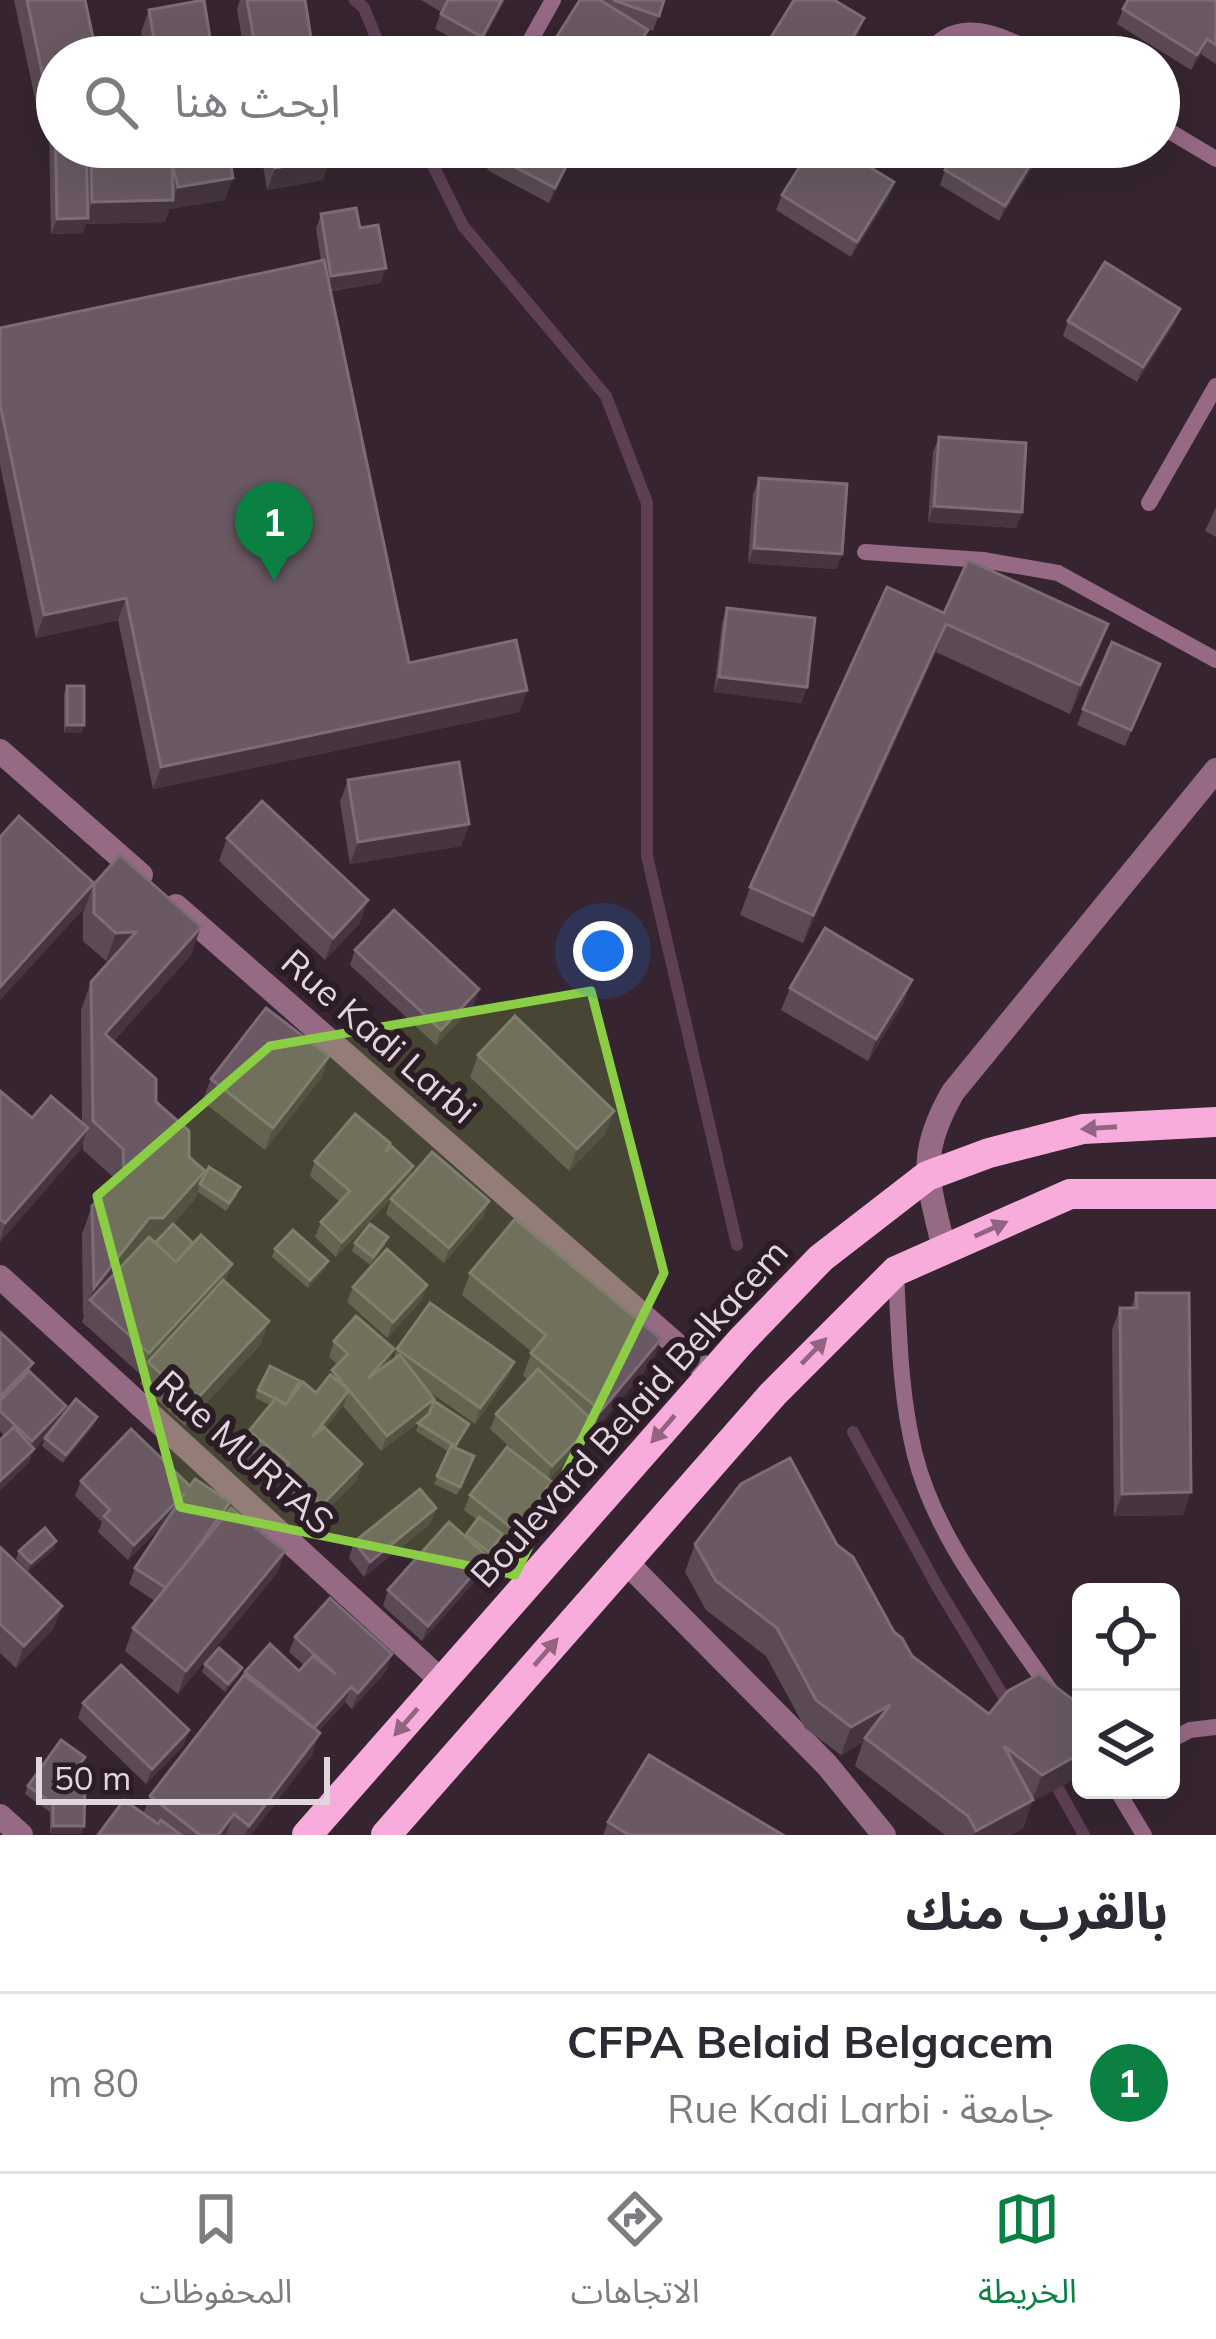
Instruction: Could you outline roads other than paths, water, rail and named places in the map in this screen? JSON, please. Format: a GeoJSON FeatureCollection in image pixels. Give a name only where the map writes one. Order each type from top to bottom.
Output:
{"type":"FeatureCollection","features":[{"type":"Feature","properties":{"kind":"main road","name":"Boulevard Belaid Belkacem"},"geometry":{"type":"LineString","coordinates":[[307,1835],[741,1341],[820,1258],[927,1176],[989,1153],[1083,1129],[1216,1122]]}},
{"type":"Feature","properties":{"kind":"main road"},"geometry":{"type":"LineString","coordinates":[[386,1835],[772,1394],[896,1271],[1070,1194],[1216,1194]]}},
{"type":"Feature","properties":{"kind":"street","name":"Rue Kadi Larbi"},"geometry":{"type":"LineString","coordinates":[[0,751],[711,1375]]}},
{"type":"Feature","properties":{"kind":"street"},"geometry":{"type":"LineString","coordinates":[[944,1249],[927,1176],[932,1130],[953,1092],[1216,770]]}},
{"type":"Feature","properties":{"kind":"street","name":"Rue MURTAS"},"geometry":{"type":"LineString","coordinates":[[0,1276],[442,1681]]}},
{"type":"Feature","properties":{"kind":"street"},"geometry":{"type":"LineString","coordinates":[[626,1562],[827,1765],[884,1835]]}},
{"type":"Feature","properties":{"kind":"street"},"geometry":{"type":"LineString","coordinates":[[0,1816],[21,1835]]}},
{"type":"Feature","properties":{"kind":"lane"},"geometry":{"type":"LineString","coordinates":[[533,36],[553,0]]}},
{"type":"Feature","properties":{"kind":"lane"},"geometry":{"type":"LineString","coordinates":[[947,36],[966,27],[1004,36]]}},
{"type":"Feature","properties":{"kind":"lane"},"geometry":{"type":"LineString","coordinates":[[1180,138],[1216,159]]}},
{"type":"Feature","properties":{"kind":"lane"},"geometry":{"type":"LineString","coordinates":[[1149,503],[1216,386]]}},
{"type":"Feature","properties":{"kind":"lane"},"geometry":{"type":"LineString","coordinates":[[865,552],[1000,562],[1058,573],[1216,660]]}},
{"type":"Feature","properties":{"kind":"lane"},"geometry":{"type":"LineString","coordinates":[[896,1271],[903,1388],[922,1475],[944,1530],[1069,1717]]}},
{"type":"Feature","properties":{"kind":"lane"},"geometry":{"type":"LineString","coordinates":[[1180,1735],[1216,1727]]}},
{"type":"Feature","properties":{"kind":"lane"},"geometry":{"type":"LineString","coordinates":[[1122,1799],[1144,1835]]}},
{"type":"Feature","properties":{"kind":"waterway"},"geometry":{"type":"LineString","coordinates":[[355,0],[364,8],[375,36]]}},
{"type":"Feature","properties":{"kind":"waterway"},"geometry":{"type":"LineString","coordinates":[[434,168],[463,226],[606,396],[647,503],[647,856],[737,1245]]}},
{"type":"Feature","properties":{"kind":"waterway"},"geometry":{"type":"LineString","coordinates":[[853,1432],[1010,1707]]}},
{"type":"Feature","properties":{"kind":"waterway"},"geometry":{"type":"LineString","coordinates":[[1051,1776],[1084,1835]]}},
{"type":"Feature","properties":{"kind":"place","name":"CFPA Belaid Belgacem"},"geometry":{"type":"Point","coordinates":[274,581]}}]}
